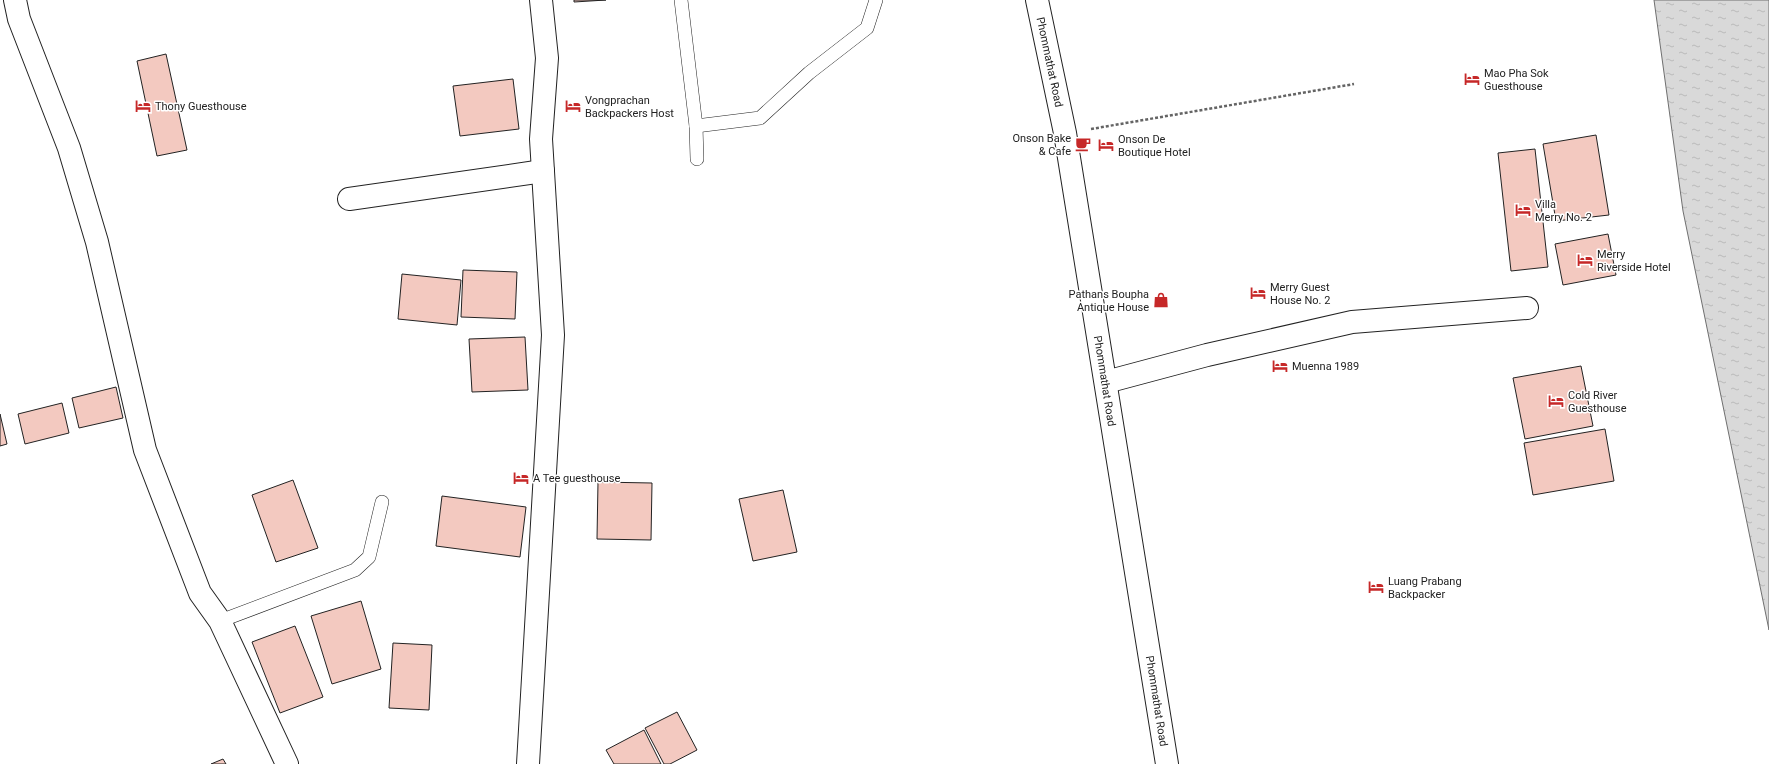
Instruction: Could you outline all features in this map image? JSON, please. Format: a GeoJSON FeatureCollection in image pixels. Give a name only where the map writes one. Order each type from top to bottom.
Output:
{"type":"FeatureCollection","features":[{"type":"Feature","properties":{"kind":"street"},"geometry":{"type":"LineString","coordinates":[[15,0],[19,19],[69,148],[97,242],[145,450],[200,593],[220,621],[287,764]]}},
{"type":"Feature","properties":{"kind":"street"},"geometry":{"type":"LineString","coordinates":[[528,764],[553,336],[541,139],[547,58],[541,0]]}},
{"type":"Feature","properties":{"kind":"street","name":"Phommathat Road"},"geometry":{"type":"LineString","coordinates":[[1037,0],[1065,133],[1167,764]]}},
{"type":"Feature","properties":{"kind":"street"},"geometry":{"type":"LineString","coordinates":[[349,199],[543,171]]}},
{"type":"Feature","properties":{"kind":"street"},"geometry":{"type":"LineString","coordinates":[[1106,382],[1207,355],[1352,322],[1527,308]]}},
{"type":"Feature","properties":{"kind":"lane"},"geometry":{"type":"LineString","coordinates":[[681,0],[696,126],[697,159]]}},
{"type":"Feature","properties":{"kind":"lane"},"geometry":{"type":"LineString","coordinates":[[696,126],[760,118],[809,73],[867,28],[876,0]]}},
{"type":"Feature","properties":{"kind":"lane"},"geometry":{"type":"LineString","coordinates":[[220,621],[355,570],[369,557],[382,502]]}},
{"type":"Feature","properties":{"kind":"path"},"geometry":{"type":"LineString","coordinates":[[1065,133],[1354,84]]}},
{"type":"Feature","properties":{"kind":"water"},"geometry":{"type":"Polygon","coordinates":[[[1654,0],[1769,0],[1769,630],[1683,211],[1654,0]]]}},
{"type":"Feature","properties":{"kind":"building"},"geometry":{"type":"Polygon","coordinates":[[[574,0],[606,0],[574,2],[574,0]]]}},
{"type":"Feature","properties":{"kind":"building"},"geometry":{"type":"Polygon","coordinates":[[[166,54],[187,150],[157,156],[137,61],[166,54]]]}},
{"type":"Feature","properties":{"kind":"building"},"geometry":{"type":"Polygon","coordinates":[[[513,79],[519,129],[460,136],[453,86],[513,79]]]}},
{"type":"Feature","properties":{"kind":"building"},"geometry":{"type":"Polygon","coordinates":[[[1596,135],[1609,215],[1556,221],[1543,144],[1596,135]]]}},
{"type":"Feature","properties":{"kind":"building","name":"Villa Merry No. 2"},"geometry":{"type":"Polygon","coordinates":[[[1535,149],[1548,267],[1511,271],[1498,153],[1535,149]]]}},
{"type":"Feature","properties":{"kind":"building","name":"Merry Riverside Hotel"},"geometry":{"type":"Polygon","coordinates":[[[1608,234],[1616,275],[1563,285],[1555,244],[1608,234]]]}},
{"type":"Feature","properties":{"kind":"building"},"geometry":{"type":"Polygon","coordinates":[[[463,270],[517,272],[515,319],[461,317],[463,270]]]}},
{"type":"Feature","properties":{"kind":"building"},"geometry":{"type":"Polygon","coordinates":[[[402,274],[461,280],[457,325],[398,319],[402,274]]]}},
{"type":"Feature","properties":{"kind":"building"},"geometry":{"type":"Polygon","coordinates":[[[525,337],[528,390],[472,392],[469,339],[525,337]]]}},
{"type":"Feature","properties":{"kind":"building"},"geometry":{"type":"Polygon","coordinates":[[[1581,366],[1593,426],[1525,439],[1513,378],[1581,366]]]}},
{"type":"Feature","properties":{"kind":"building"},"geometry":{"type":"Polygon","coordinates":[[[116,387],[123,418],[79,428],[72,398],[116,387]]]}},
{"type":"Feature","properties":{"kind":"building"},"geometry":{"type":"Polygon","coordinates":[[[62,403],[69,433],[25,444],[18,414],[62,403]]]}},
{"type":"Feature","properties":{"kind":"building"},"geometry":{"type":"Polygon","coordinates":[[[0,414],[7,444],[0,446],[0,414]]]}},
{"type":"Feature","properties":{"kind":"building"},"geometry":{"type":"Polygon","coordinates":[[[1605,429],[1614,481],[1533,495],[1524,443],[1605,429]]]}},
{"type":"Feature","properties":{"kind":"building"},"geometry":{"type":"Polygon","coordinates":[[[293,480],[318,548],[276,562],[252,495],[293,480]]]}},
{"type":"Feature","properties":{"kind":"building"},"geometry":{"type":"Polygon","coordinates":[[[598,482],[652,483],[651,540],[597,539],[598,482]]]}},
{"type":"Feature","properties":{"kind":"building"},"geometry":{"type":"Polygon","coordinates":[[[783,490],[797,552],[753,561],[739,499],[783,490]]]}},
{"type":"Feature","properties":{"kind":"building"},"geometry":{"type":"Polygon","coordinates":[[[442,496],[526,507],[520,557],[436,546],[442,496]]]}},
{"type":"Feature","properties":{"kind":"building"},"geometry":{"type":"Polygon","coordinates":[[[361,601],[381,669],[332,684],[311,616],[361,601]]]}},
{"type":"Feature","properties":{"kind":"building"},"geometry":{"type":"Polygon","coordinates":[[[295,626],[323,697],[280,713],[252,642],[295,626]]]}},
{"type":"Feature","properties":{"kind":"building"},"geometry":{"type":"Polygon","coordinates":[[[393,643],[432,645],[429,710],[389,708],[393,643]]]}},
{"type":"Feature","properties":{"kind":"building"},"geometry":{"type":"Polygon","coordinates":[[[677,712],[697,750],[670,764],[664,764],[645,728],[677,712]]]}},
{"type":"Feature","properties":{"kind":"building"},"geometry":{"type":"Polygon","coordinates":[[[644,730],[661,764],[614,764],[606,750],[644,730]]]}},
{"type":"Feature","properties":{"kind":"building"},"geometry":{"type":"Polygon","coordinates":[[[223,759],[226,764],[211,764],[223,759]]]}},
{"type":"Feature","properties":{"kind":"place","name":"Mao Pha Sok Guesthouse"},"geometry":{"type":"Point","coordinates":[1472,79]}},
{"type":"Feature","properties":{"kind":"place","name":"Thony Guesthouse"},"geometry":{"type":"Point","coordinates":[143,106]}},
{"type":"Feature","properties":{"kind":"place","name":"Vongprachan Backpackers Host"},"geometry":{"type":"Point","coordinates":[573,106]}},
{"type":"Feature","properties":{"kind":"place","name":"Onson Bake & Cafe"},"geometry":{"type":"Point","coordinates":[1083,144]}},
{"type":"Feature","properties":{"kind":"place","name":"Onson De Boutique Hotel"},"geometry":{"type":"Point","coordinates":[1106,145]}},
{"type":"Feature","properties":{"kind":"place","name":"Villa Merry No. 2"},"geometry":{"type":"Point","coordinates":[1523,210]}},
{"type":"Feature","properties":{"kind":"place","name":"Merry Riverside Hotel"},"geometry":{"type":"Point","coordinates":[1585,260]}},
{"type":"Feature","properties":{"kind":"place","name":"Merry Guest House No. 2"},"geometry":{"type":"Point","coordinates":[1258,293]}},
{"type":"Feature","properties":{"kind":"place","name":"Pathans Boupha Antique House"},"geometry":{"type":"Point","coordinates":[1161,300]}},
{"type":"Feature","properties":{"kind":"place","name":"Muenna 1989"},"geometry":{"type":"Point","coordinates":[1280,366]}},
{"type":"Feature","properties":{"kind":"place","name":"Cold River Guesthouse"},"geometry":{"type":"Point","coordinates":[1556,401]}},
{"type":"Feature","properties":{"kind":"place","name":"A Tee guesthouse"},"geometry":{"type":"Point","coordinates":[521,478]}},
{"type":"Feature","properties":{"kind":"place","name":"Luang Prabang Backpacker"},"geometry":{"type":"Point","coordinates":[1376,587]}}]}
